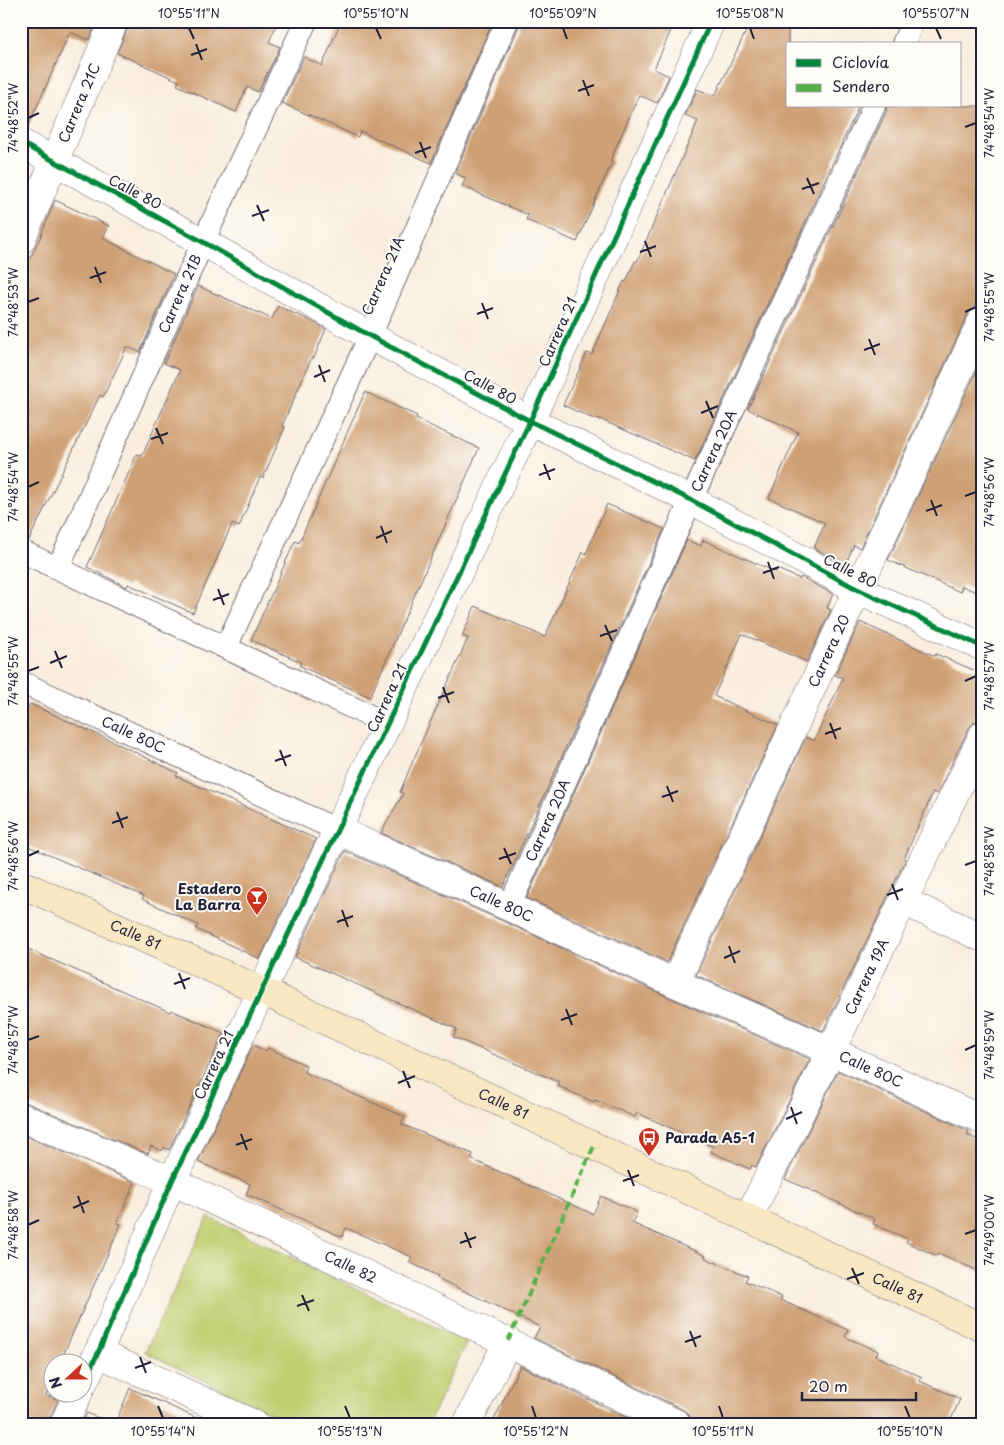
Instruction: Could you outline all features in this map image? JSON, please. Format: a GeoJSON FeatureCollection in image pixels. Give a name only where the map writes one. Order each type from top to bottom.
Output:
{"type":"FeatureCollection","features":[{"type":"Feature","properties":{"kind":"street","name":"Carrera 21C"},"geometry":{"type":"LineString","coordinates":[[21,240],[114,21]]}},
{"type":"Feature","properties":{"kind":"street","name":"Carrera 21"},"geometry":{"type":"LineString","coordinates":[[92,1365],[172,1181],[530,421],[711,21]]}},
{"type":"Feature","properties":{"kind":"street","name":"Calle 80"},"geometry":{"type":"LineString","coordinates":[[21,143],[370,336],[530,421],[691,500],[858,589],[983,647]]}},
{"type":"Feature","properties":{"kind":"street","name":"Carrera 20"},"geometry":{"type":"LineString","coordinates":[[674,982],[983,319]]}},
{"type":"Feature","properties":{"kind":"street","name":"Carrera 19A"},"geometry":{"type":"LineString","coordinates":[[748,1218],[831,1051],[983,735]]}},
{"type":"Feature","properties":{"kind":"street","name":"Calle 80C"},"geometry":{"type":"LineString","coordinates":[[337,830],[983,1120]]}},
{"type":"Feature","properties":{"kind":"street","name":"Calle 81"},"geometry":{"type":"LineString","coordinates":[[21,884],[262,991],[983,1328]]}},
{"type":"Feature","properties":{"kind":"street"},"geometry":{"type":"LineString","coordinates":[[903,902],[983,938]]}},
{"type":"Feature","properties":{"kind":"street","name":"Calle 82"},"geometry":{"type":"LineString","coordinates":[[21,1117],[172,1181],[508,1341],[677,1424]]}},
{"type":"Feature","properties":{"kind":"street"},"geometry":{"type":"LineString","coordinates":[[467,1424],[508,1341]]}},
{"type":"Feature","properties":{"kind":"street"},"geometry":{"type":"LineString","coordinates":[[98,1353],[254,1424]]}},
{"type":"Feature","properties":{"kind":"street"},"geometry":{"type":"LineString","coordinates":[[64,1424],[74,1402]]}},
{"type":"Feature","properties":{"kind":"lane","name":"Carrera 21B"},"geometry":{"type":"LineString","coordinates":[[58,568],[203,242],[306,21]]}},
{"type":"Feature","properties":{"kind":"lane","name":"Carrera 21A"},"geometry":{"type":"LineString","coordinates":[[226,647],[370,336],[507,21]]}},
{"type":"Feature","properties":{"kind":"lane"},"geometry":{"type":"LineString","coordinates":[[904,42],[913,21]]}},
{"type":"Feature","properties":{"kind":"lane","name":"Carrera 20A"},"geometry":{"type":"LineString","coordinates":[[509,907],[691,500],[873,108]]}},
{"type":"Feature","properties":{"kind":"lane"},"geometry":{"type":"LineString","coordinates":[[21,551],[387,724]]}},
{"type":"Feature","properties":{"kind":"lane","name":"Calle 80C"},"geometry":{"type":"LineString","coordinates":[[21,682],[337,830]]}},
{"type":"Feature","properties":{"kind":"green space"},"geometry":{"type":"Polygon","coordinates":[[[208,1217],[467,1342],[428,1424],[293,1424],[145,1352],[208,1217]]]}},
{"type":"Feature","properties":{"kind":"building"},"geometry":{"type":"Polygon","coordinates":[[[21,21],[97,21],[89,40],[70,32],[27,129],[21,127],[21,21]]]}},
{"type":"Feature","properties":{"kind":"building"},"geometry":{"type":"Polygon","coordinates":[[[129,21],[278,21],[269,42],[280,47],[258,92],[247,87],[236,112],[177,85],[179,81],[117,53],[129,21]]]}},
{"type":"Feature","properties":{"kind":"building"},"geometry":{"type":"Polygon","coordinates":[[[341,21],[493,21],[431,163],[360,131],[358,137],[282,103],[304,57],[322,66],[341,21]]]}},
{"type":"Feature","properties":{"kind":"building"},"geometry":{"type":"Polygon","coordinates":[[[520,21],[675,21],[654,69],[669,76],[657,103],[639,95],[577,242],[526,220],[528,215],[462,186],[466,178],[455,173],[520,21]]]}},
{"type":"Feature","properties":{"kind":"building"},"geometry":{"type":"Polygon","coordinates":[[[751,21],[788,21],[788,42],[786,42],[786,108],[858,108],[695,461],[563,405],[587,353],[592,355],[624,281],[626,282],[635,261],[637,262],[698,121],[685,116],[697,89],[715,96],[751,21]]]}},
{"type":"Feature","properties":{"kind":"building"},"geometry":{"type":"Polygon","coordinates":[[[962,106],[983,106],[983,304],[974,306],[969,312],[860,548],[854,545],[845,565],[814,548],[825,523],[769,498],[798,432],[748,409],[887,108],[962,108],[962,106]]]}},
{"type":"Feature","properties":{"kind":"building"},"geometry":{"type":"Polygon","coordinates":[[[55,200],[109,226],[103,238],[174,274],[140,352],[127,347],[103,397],[100,395],[29,540],[21,538],[21,276],[40,238],[55,200]]]}},
{"type":"Feature","properties":{"kind":"building"},"geometry":{"type":"Polygon","coordinates":[[[198,286],[272,319],[278,306],[326,329],[282,426],[285,427],[263,478],[260,477],[239,527],[232,524],[193,613],[128,584],[127,587],[87,567],[137,454],[142,456],[180,370],[164,363],[198,286]]]}},
{"type":"Feature","properties":{"kind":"building"},"geometry":{"type":"Polygon","coordinates":[[[983,357],[983,595],[962,586],[960,592],[888,560],[983,357]]]}},
{"type":"Feature","properties":{"kind":"building"},"geometry":{"type":"Polygon","coordinates":[[[365,392],[417,416],[416,419],[479,448],[370,697],[300,666],[301,662],[251,640],[295,541],[299,543],[365,392]]]}},
{"type":"Feature","properties":{"kind":"building"},"geometry":{"type":"Polygon","coordinates":[[[607,504],[664,529],[503,887],[381,833],[403,794],[400,792],[412,763],[468,638],[462,636],[475,606],[545,637],[583,552],[586,554],[607,504]]]}},
{"type":"Feature","properties":{"kind":"building"},"geometry":{"type":"Polygon","coordinates":[[[687,540],[701,546],[703,540],[776,572],[777,569],[800,579],[801,577],[833,594],[827,608],[831,610],[807,662],[742,634],[714,696],[778,725],[667,962],[527,898],[687,540]]]}},
{"type":"Feature","properties":{"kind":"building"},"geometry":{"type":"Polygon","coordinates":[[[860,622],[935,656],[936,654],[983,674],[983,713],[980,720],[974,722],[969,728],[937,794],[933,792],[904,859],[906,859],[823,1031],[696,975],[806,737],[814,741],[843,678],[835,675],[860,622]]]}},
{"type":"Feature","properties":{"kind":"building"},"geometry":{"type":"Polygon","coordinates":[[[30,704],[178,773],[176,776],[316,839],[260,959],[196,929],[198,925],[142,899],[144,896],[21,843],[21,705],[28,708],[30,704]]]}},
{"type":"Feature","properties":{"kind":"building"},"geometry":{"type":"Polygon","coordinates":[[[345,851],[810,1059],[756,1167],[752,1165],[750,1169],[711,1152],[714,1147],[637,1113],[635,1117],[558,1086],[559,1082],[453,1037],[457,1029],[295,957],[345,851]]]}},
{"type":"Feature","properties":{"kind":"building"},"geometry":{"type":"Polygon","coordinates":[[[21,946],[170,1012],[171,1010],[224,1033],[169,1150],[164,1147],[162,1151],[151,1146],[148,1154],[21,1102],[21,946]]]}},
{"type":"Feature","properties":{"kind":"building"},"geometry":{"type":"Polygon","coordinates":[[[253,1045],[266,1051],[268,1048],[306,1065],[304,1072],[405,1117],[401,1124],[473,1154],[471,1159],[593,1214],[601,1196],[637,1212],[632,1223],[748,1276],[745,1281],[782,1297],[780,1300],[848,1330],[845,1337],[878,1351],[876,1356],[922,1377],[920,1381],[960,1399],[949,1424],[692,1424],[690,1416],[684,1410],[534,1338],[540,1327],[437,1278],[438,1276],[409,1262],[412,1257],[346,1228],[342,1237],[246,1194],[250,1184],[198,1162],[253,1045]]]}},
{"type":"Feature","properties":{"kind":"building"},"geometry":{"type":"Polygon","coordinates":[[[838,1071],[969,1131],[967,1135],[983,1142],[983,1273],[938,1253],[937,1256],[906,1242],[908,1239],[873,1224],[875,1219],[785,1179],[838,1071]]]}},
{"type":"Feature","properties":{"kind":"building"},"geometry":{"type":"Polygon","coordinates":[[[21,1134],[135,1182],[117,1223],[121,1224],[64,1352],[42,1352],[42,1402],[57,1402],[49,1424],[21,1424],[21,1134]]]}},
{"type":"Feature","properties":{"kind":"building"},"geometry":{"type":"Polygon","coordinates":[[[520,1366],[640,1424],[492,1424],[520,1366]]]}},
{"type":"Feature","properties":{"kind":"building"},"geometry":{"type":"Polygon","coordinates":[[[130,1388],[210,1424],[115,1424],[130,1388]]]}},
{"type":"Feature","properties":{"kind":"building"},"geometry":{"type":"Polygon","coordinates":[[[87,1413],[112,1424],[81,1424],[87,1413]]]}},
{"type":"Feature","properties":{"kind":"marked path"},"geometry":{"type":"LineString","coordinates":[[508,1341],[594,1146]]}},
{"type":"Feature","properties":{"kind":"cycle path"},"geometry":{"type":"LineString","coordinates":[[92,1365],[172,1181],[530,421],[711,21]]}},
{"type":"Feature","properties":{"kind":"cycle path"},"geometry":{"type":"LineString","coordinates":[[21,143],[370,336],[530,421],[691,500],[857,589],[983,647]]}},
{"type":"Feature","properties":{"kind":"place","name":"Estadero La Barra"},"geometry":{"type":"Point","coordinates":[257,916]}},
{"type":"Feature","properties":{"kind":"place","name":"Parada A5-1"},"geometry":{"type":"Point","coordinates":[649,1157]}}]}
